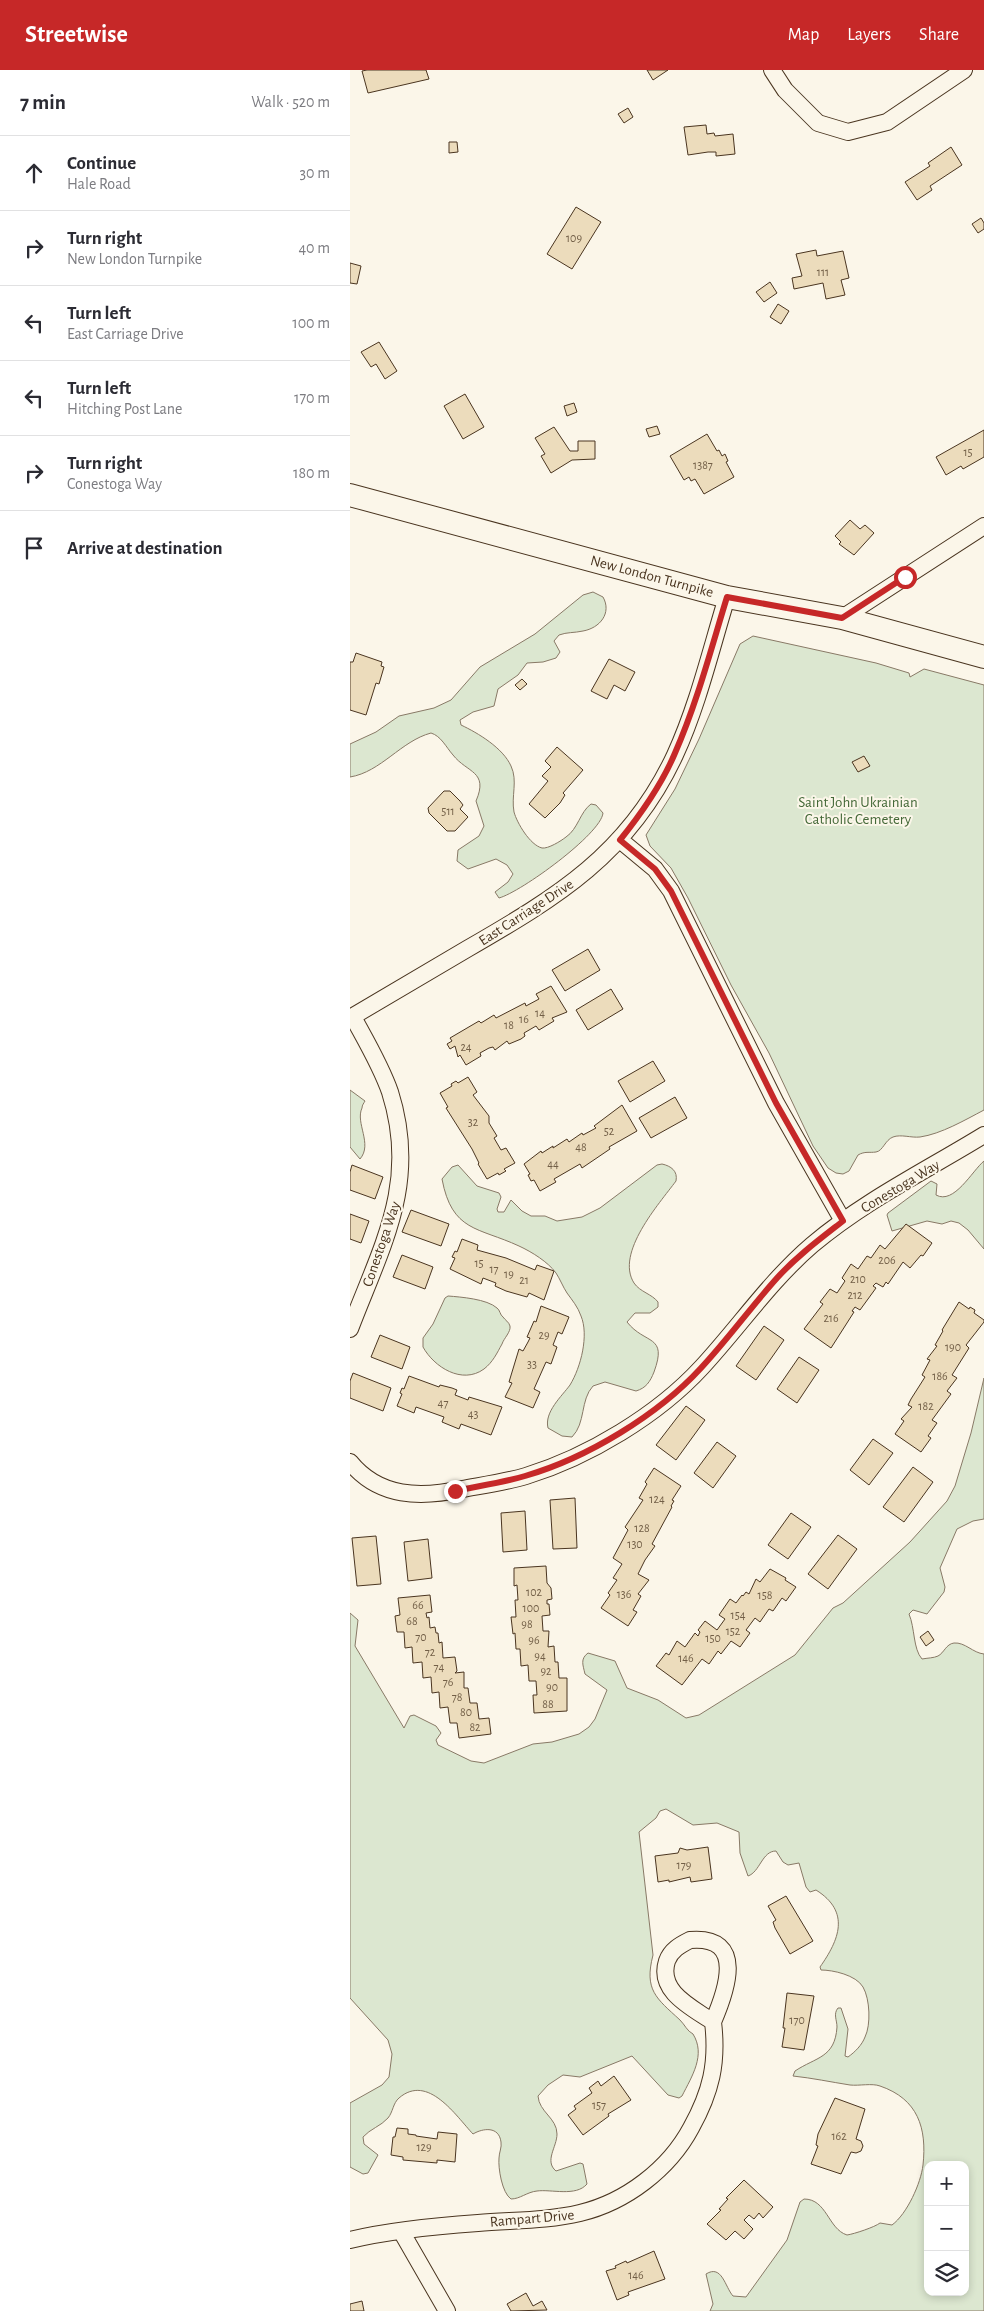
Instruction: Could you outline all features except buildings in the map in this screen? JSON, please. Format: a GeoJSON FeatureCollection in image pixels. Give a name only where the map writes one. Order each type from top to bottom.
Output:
{"type":"FeatureCollection","features":[{"type":"Feature","properties":{"kind":"street"},"geometry":{"type":"LineString","coordinates":[[772,70],[785,90],[818,123],[848,132],[887,122],[964,70]]}},
{"type":"Feature","properties":{"kind":"street","name":"New London Turnpike"},"geometry":{"type":"LineString","coordinates":[[350,495],[727,597],[842,618],[984,658]]}},
{"type":"Feature","properties":{"kind":"street"},"geometry":{"type":"LineString","coordinates":[[842,618],[984,526]]}},
{"type":"Feature","properties":{"kind":"street","name":"East Carriage Drive"},"geometry":{"type":"LineString","coordinates":[[351,1018],[538,908],[584,874],[620,840],[660,783],[675,754],[696,697],[727,597]]}},
{"type":"Feature","properties":{"kind":"street"},"geometry":{"type":"LineString","coordinates":[[620,840],[655,869],[671,891],[776,1103],[843,1221]]}},
{"type":"Feature","properties":{"kind":"street","name":"Conestoga Way"},"geometry":{"type":"LineString","coordinates":[[350,1329],[394,1212],[400,1184],[402,1157],[398,1121],[389,1090],[351,1018]]}},
{"type":"Feature","properties":{"kind":"street","name":"Conestoga Way"},"geometry":{"type":"LineString","coordinates":[[350,1462],[366,1479],[380,1487],[409,1494],[455,1491],[503,1482],[540,1471],[623,1431],[671,1396],[700,1369],[779,1276],[812,1245],[843,1221],[984,1135]]}},
{"type":"Feature","properties":{"kind":"street","name":"Rampart Drive"},"geometry":{"type":"LineString","coordinates":[[350,2240],[457,2224],[560,2217],[604,2205],[625,2194],[648,2178],[666,2162],[686,2137],[702,2109],[711,2084],[716,2054],[713,2022],[728,1983],[729,1969],[723,1952],[708,1941],[690,1940],[681,1944],[669,1957],[666,1966],[667,1984],[679,1998],[713,2022]]}},
{"type":"Feature","properties":{"kind":"street"},"geometry":{"type":"LineString","coordinates":[[401,2231],[446,2311]]}},
{"type":"Feature","properties":{"kind":"green space"},"geometry":{"type":"Polygon","coordinates":[[[593,592],[603,597],[606,609],[603,619],[595,627],[580,632],[559,635],[554,641],[560,652],[556,658],[543,662],[527,663],[518,675],[498,689],[494,706],[473,712],[460,720],[461,725],[475,732],[496,747],[507,759],[514,777],[514,812],[525,833],[537,846],[542,848],[548,847],[558,843],[570,834],[584,811],[591,804],[596,805],[603,813],[599,822],[575,848],[541,874],[499,898],[495,892],[508,882],[513,874],[507,865],[496,859],[468,869],[457,861],[458,850],[479,836],[484,826],[476,801],[480,784],[475,774],[453,755],[441,739],[431,733],[410,743],[372,769],[350,777],[350,744],[376,732],[399,716],[434,708],[451,700],[480,667],[535,634],[583,595],[593,592]]]}},
{"type":"Feature","properties":{"kind":"green space","name":"Saint John Ukrainian Catholic Cemetery"},"geometry":{"type":"Polygon","coordinates":[[[753,636],[876,663],[909,673],[910,677],[924,669],[984,685],[984,1110],[936,1133],[917,1137],[893,1137],[878,1151],[858,1155],[849,1171],[843,1174],[836,1173],[828,1168],[813,1146],[769,1053],[731,985],[688,898],[671,868],[650,846],[646,835],[675,789],[740,644],[753,636]]]}},
{"type":"Feature","properties":{"kind":"green space"},"geometry":{"type":"Polygon","coordinates":[[[350,1090],[365,1101],[360,1114],[365,1147],[360,1159],[350,1147],[350,1090]]]}},
{"type":"Feature","properties":{"kind":"green space"},"geometry":{"type":"Polygon","coordinates":[[[984,1161],[984,1249],[968,1230],[959,1223],[951,1221],[942,1224],[927,1221],[892,1231],[888,1213],[931,1181],[937,1184],[936,1195],[943,1197],[949,1195],[962,1186],[984,1161]]]}},
{"type":"Feature","properties":{"kind":"green space"},"geometry":{"type":"Polygon","coordinates":[[[662,1164],[673,1170],[676,1174],[676,1181],[650,1215],[634,1244],[630,1258],[630,1271],[634,1283],[639,1289],[658,1302],[658,1307],[650,1313],[635,1313],[627,1322],[634,1329],[653,1341],[656,1346],[658,1360],[654,1372],[647,1384],[636,1391],[605,1382],[593,1386],[586,1398],[576,1431],[572,1437],[562,1436],[548,1428],[547,1422],[551,1410],[574,1378],[583,1351],[584,1332],[580,1313],[556,1273],[544,1261],[524,1248],[479,1230],[460,1218],[452,1209],[446,1196],[442,1179],[452,1167],[458,1165],[477,1186],[499,1193],[501,1197],[497,1209],[498,1212],[504,1212],[511,1200],[522,1211],[531,1216],[545,1216],[557,1221],[582,1217],[600,1208],[657,1165],[662,1164]]]}},
{"type":"Feature","properties":{"kind":"green space"},"geometry":{"type":"Polygon","coordinates":[[[448,1296],[487,1302],[498,1309],[510,1326],[508,1333],[492,1360],[484,1369],[476,1373],[467,1375],[449,1372],[434,1361],[423,1347],[423,1338],[433,1324],[445,1298],[448,1296]]]}},
{"type":"Feature","properties":{"kind":"green space"},"geometry":{"type":"Polygon","coordinates":[[[984,1378],[984,1519],[973,1521],[957,1529],[940,1568],[945,1587],[944,1592],[927,1614],[913,1610],[909,1614],[917,1650],[922,1659],[938,1656],[949,1645],[954,1643],[962,1644],[984,1654],[984,2311],[710,2311],[713,2304],[706,2274],[716,2272],[723,2278],[733,2296],[746,2297],[787,2240],[800,2202],[804,2199],[812,2200],[818,2204],[836,2227],[847,2235],[880,2223],[892,2225],[908,2206],[922,2172],[923,2139],[917,2116],[903,2099],[893,2092],[877,2085],[850,2085],[793,2076],[795,2071],[823,2055],[833,2045],[837,2027],[835,2015],[838,2008],[841,2008],[848,2029],[845,2056],[848,2057],[864,2040],[869,2019],[865,1992],[860,1983],[850,1976],[838,1972],[821,1970],[820,1967],[836,1937],[838,1917],[827,1899],[816,1890],[810,1892],[806,1887],[799,1863],[788,1865],[783,1862],[776,1851],[771,1852],[767,1854],[752,1874],[748,1876],[740,1853],[739,1832],[717,1823],[693,1825],[666,1809],[660,1811],[656,1818],[639,1832],[653,1955],[650,1977],[651,1985],[659,1999],[693,2034],[697,2042],[698,2058],[690,2081],[682,2096],[679,2098],[668,2095],[632,2056],[580,2077],[563,2075],[548,2085],[538,2096],[541,2106],[556,2128],[557,2134],[551,2163],[556,2171],[580,2163],[583,2164],[587,2184],[577,2190],[563,2192],[537,2191],[511,2199],[505,2191],[501,2180],[499,2156],[501,2144],[497,2133],[490,2130],[481,2130],[473,2134],[450,2108],[431,2094],[420,2091],[410,2092],[399,2098],[395,2102],[388,2118],[363,2137],[364,2144],[378,2155],[368,2173],[363,2174],[350,2167],[350,2103],[382,2085],[389,2077],[392,2054],[388,2040],[350,1998],[350,1613],[358,1620],[355,1646],[404,1728],[410,1716],[414,1715],[436,1726],[441,1733],[436,1740],[438,1745],[471,1761],[484,1763],[533,1744],[552,1742],[579,1734],[589,1727],[595,1719],[607,1690],[585,1674],[583,1660],[588,1653],[615,1661],[627,1688],[658,1700],[686,1718],[699,1715],[795,1655],[833,1608],[843,1603],[910,1542],[947,1501],[955,1486],[971,1433],[984,1378]]]}},
{"type":"Feature","properties":{"kind":"route"},"geometry":{"type":"LineString","coordinates":[[455,1491],[526,1476],[580,1453],[623,1431],[671,1396],[700,1369],[779,1276],[812,1245],[843,1221],[776,1103],[671,891],[655,869],[620,840],[660,783],[675,754],[696,697],[727,597],[842,618],[905,577]]}}]}
